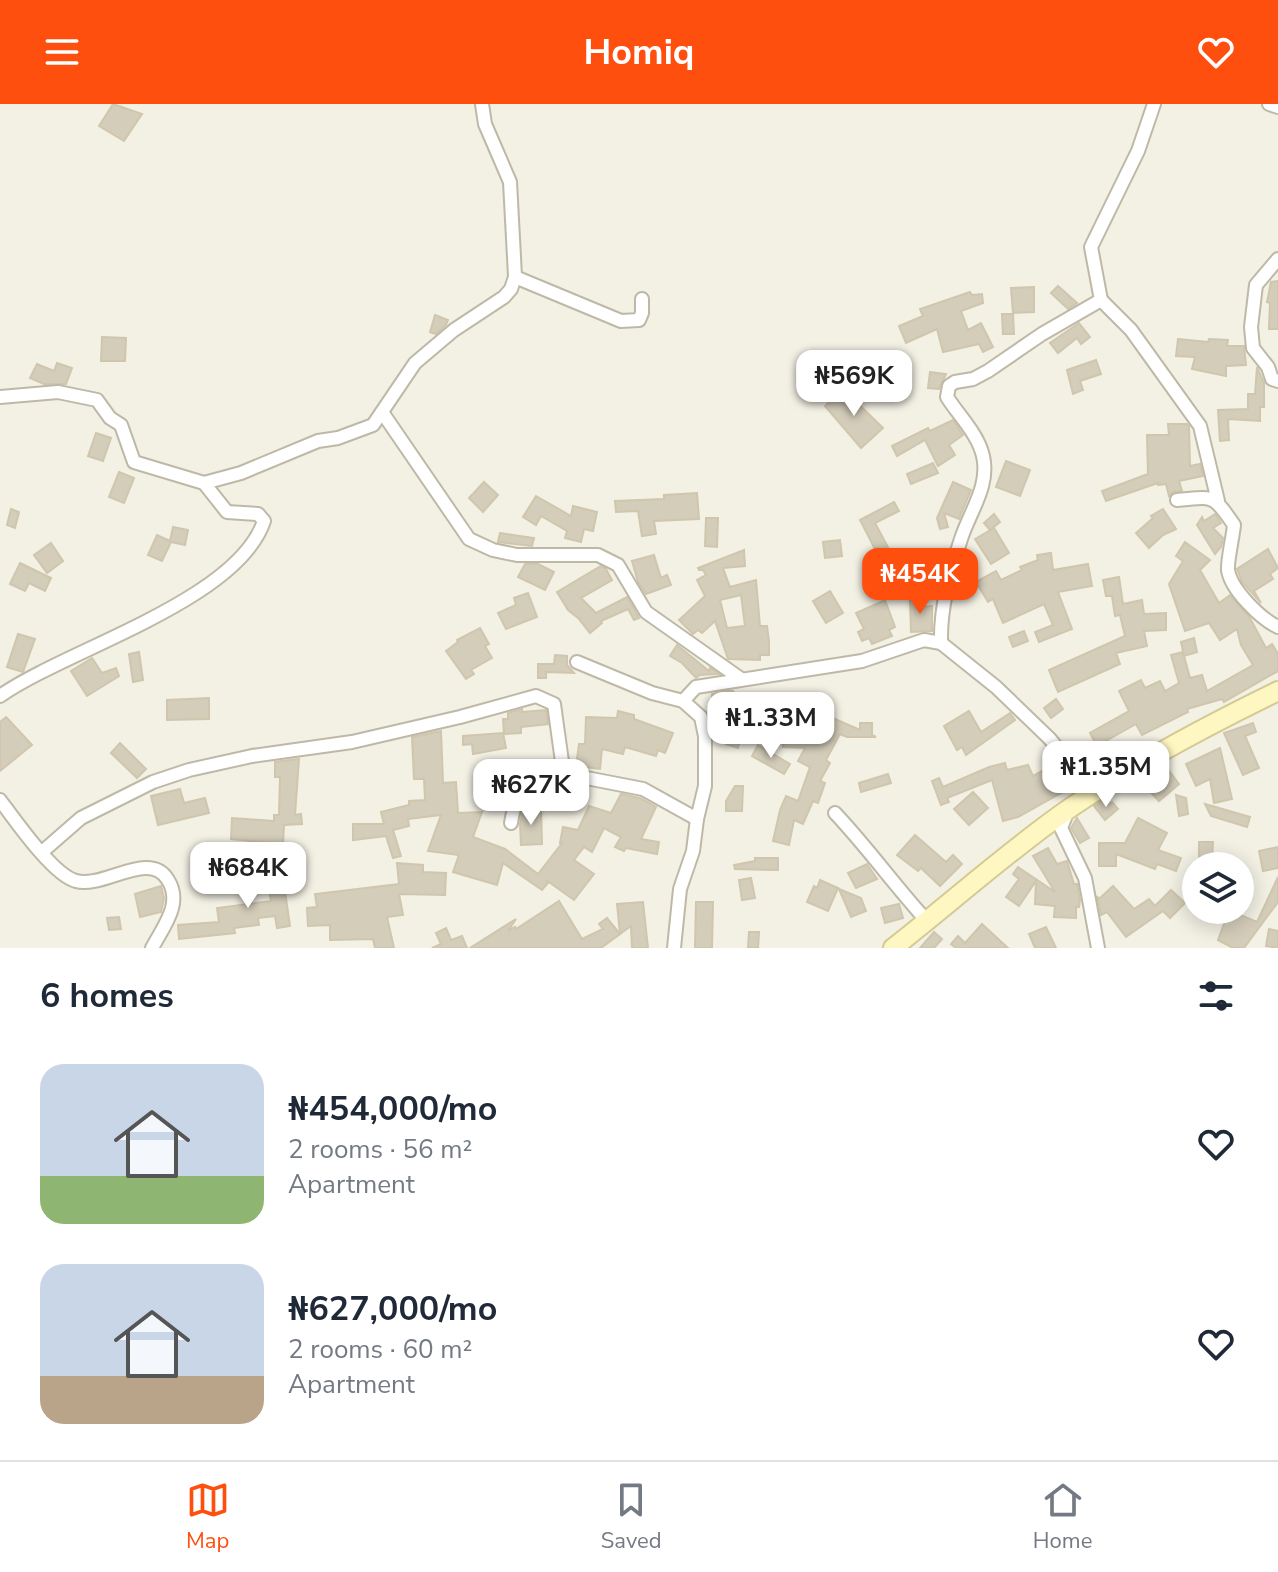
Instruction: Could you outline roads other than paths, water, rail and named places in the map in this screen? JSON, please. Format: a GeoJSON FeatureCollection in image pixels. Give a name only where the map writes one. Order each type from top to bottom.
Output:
{"type":"FeatureCollection","features":[{"type":"Feature","properties":{"kind":"main road"},"geometry":{"type":"LineString","coordinates":[[893,948],[1104,785],[1172,745],[1278,691]]}},
{"type":"Feature","properties":{"kind":"street"},"geometry":{"type":"LineString","coordinates":[[0,397],[58,392],[97,400],[110,418],[121,425],[134,462],[204,483],[241,473],[318,441],[373,425],[415,363],[511,289],[515,277],[510,182],[485,124],[482,104]]}},
{"type":"Feature","properties":{"kind":"street"},"geometry":{"type":"LineString","coordinates":[[1154,104],[1138,151],[1091,247],[1101,300],[1131,330],[1200,426],[1218,501],[1234,525],[1228,570],[1240,594],[1258,616],[1278,627]]}},
{"type":"Feature","properties":{"kind":"street"},"geometry":{"type":"LineString","coordinates":[[1269,104],[1278,107]]}},
{"type":"Feature","properties":{"kind":"street"},"geometry":{"type":"LineString","coordinates":[[1278,259],[1256,285],[1251,327],[1253,348],[1268,367],[1272,379],[1278,381]]}},
{"type":"Feature","properties":{"kind":"street"},"geometry":{"type":"LineString","coordinates":[[515,277],[621,321],[639,320],[642,299]]}},
{"type":"Feature","properties":{"kind":"street"},"geometry":{"type":"LineString","coordinates":[[941,643],[941,622],[952,570],[961,537],[976,506],[986,474],[982,453],[947,397],[949,386],[988,371],[1042,334],[1101,300]]}},
{"type":"Feature","properties":{"kind":"street"},"geometry":{"type":"LineString","coordinates":[[382,412],[469,539],[493,550],[517,555],[598,555],[618,565],[646,612],[741,679]]}},
{"type":"Feature","properties":{"kind":"street"},"geometry":{"type":"LineString","coordinates":[[0,696],[187,599],[235,562],[260,531],[264,521],[258,514],[227,512],[204,483]]}},
{"type":"Feature","properties":{"kind":"street"},"geometry":{"type":"LineString","coordinates":[[1177,500],[1210,498],[1218,501]]}},
{"type":"Feature","properties":{"kind":"street"},"geometry":{"type":"LineString","coordinates":[[683,701],[696,687],[862,661],[924,640],[941,643],[996,687],[1050,739],[1073,768],[1104,785]]}},
{"type":"Feature","properties":{"kind":"street"},"geometry":{"type":"LineString","coordinates":[[577,662],[652,693],[683,701],[701,717],[705,736],[705,786],[693,851],[680,889],[674,948]]}},
{"type":"Feature","properties":{"kind":"street"},"geometry":{"type":"LineString","coordinates":[[42,852],[81,818],[153,782],[189,770],[252,756],[352,742],[536,696],[554,704],[563,769],[571,775]]}},
{"type":"Feature","properties":{"kind":"street"},"geometry":{"type":"LineString","coordinates":[[511,823],[514,801],[519,793],[541,781],[571,775],[643,789],[697,819]]}},
{"type":"Feature","properties":{"kind":"street"},"geometry":{"type":"LineString","coordinates":[[0,800],[57,870],[77,882],[98,881],[116,873],[152,867],[164,873],[172,886],[174,904],[152,948]]}},
{"type":"Feature","properties":{"kind":"street"},"geometry":{"type":"LineString","coordinates":[[1068,810],[1061,828],[1085,878],[1098,948]]}},
{"type":"Feature","properties":{"kind":"street"},"geometry":{"type":"LineString","coordinates":[[835,813],[927,921]]}}]}
